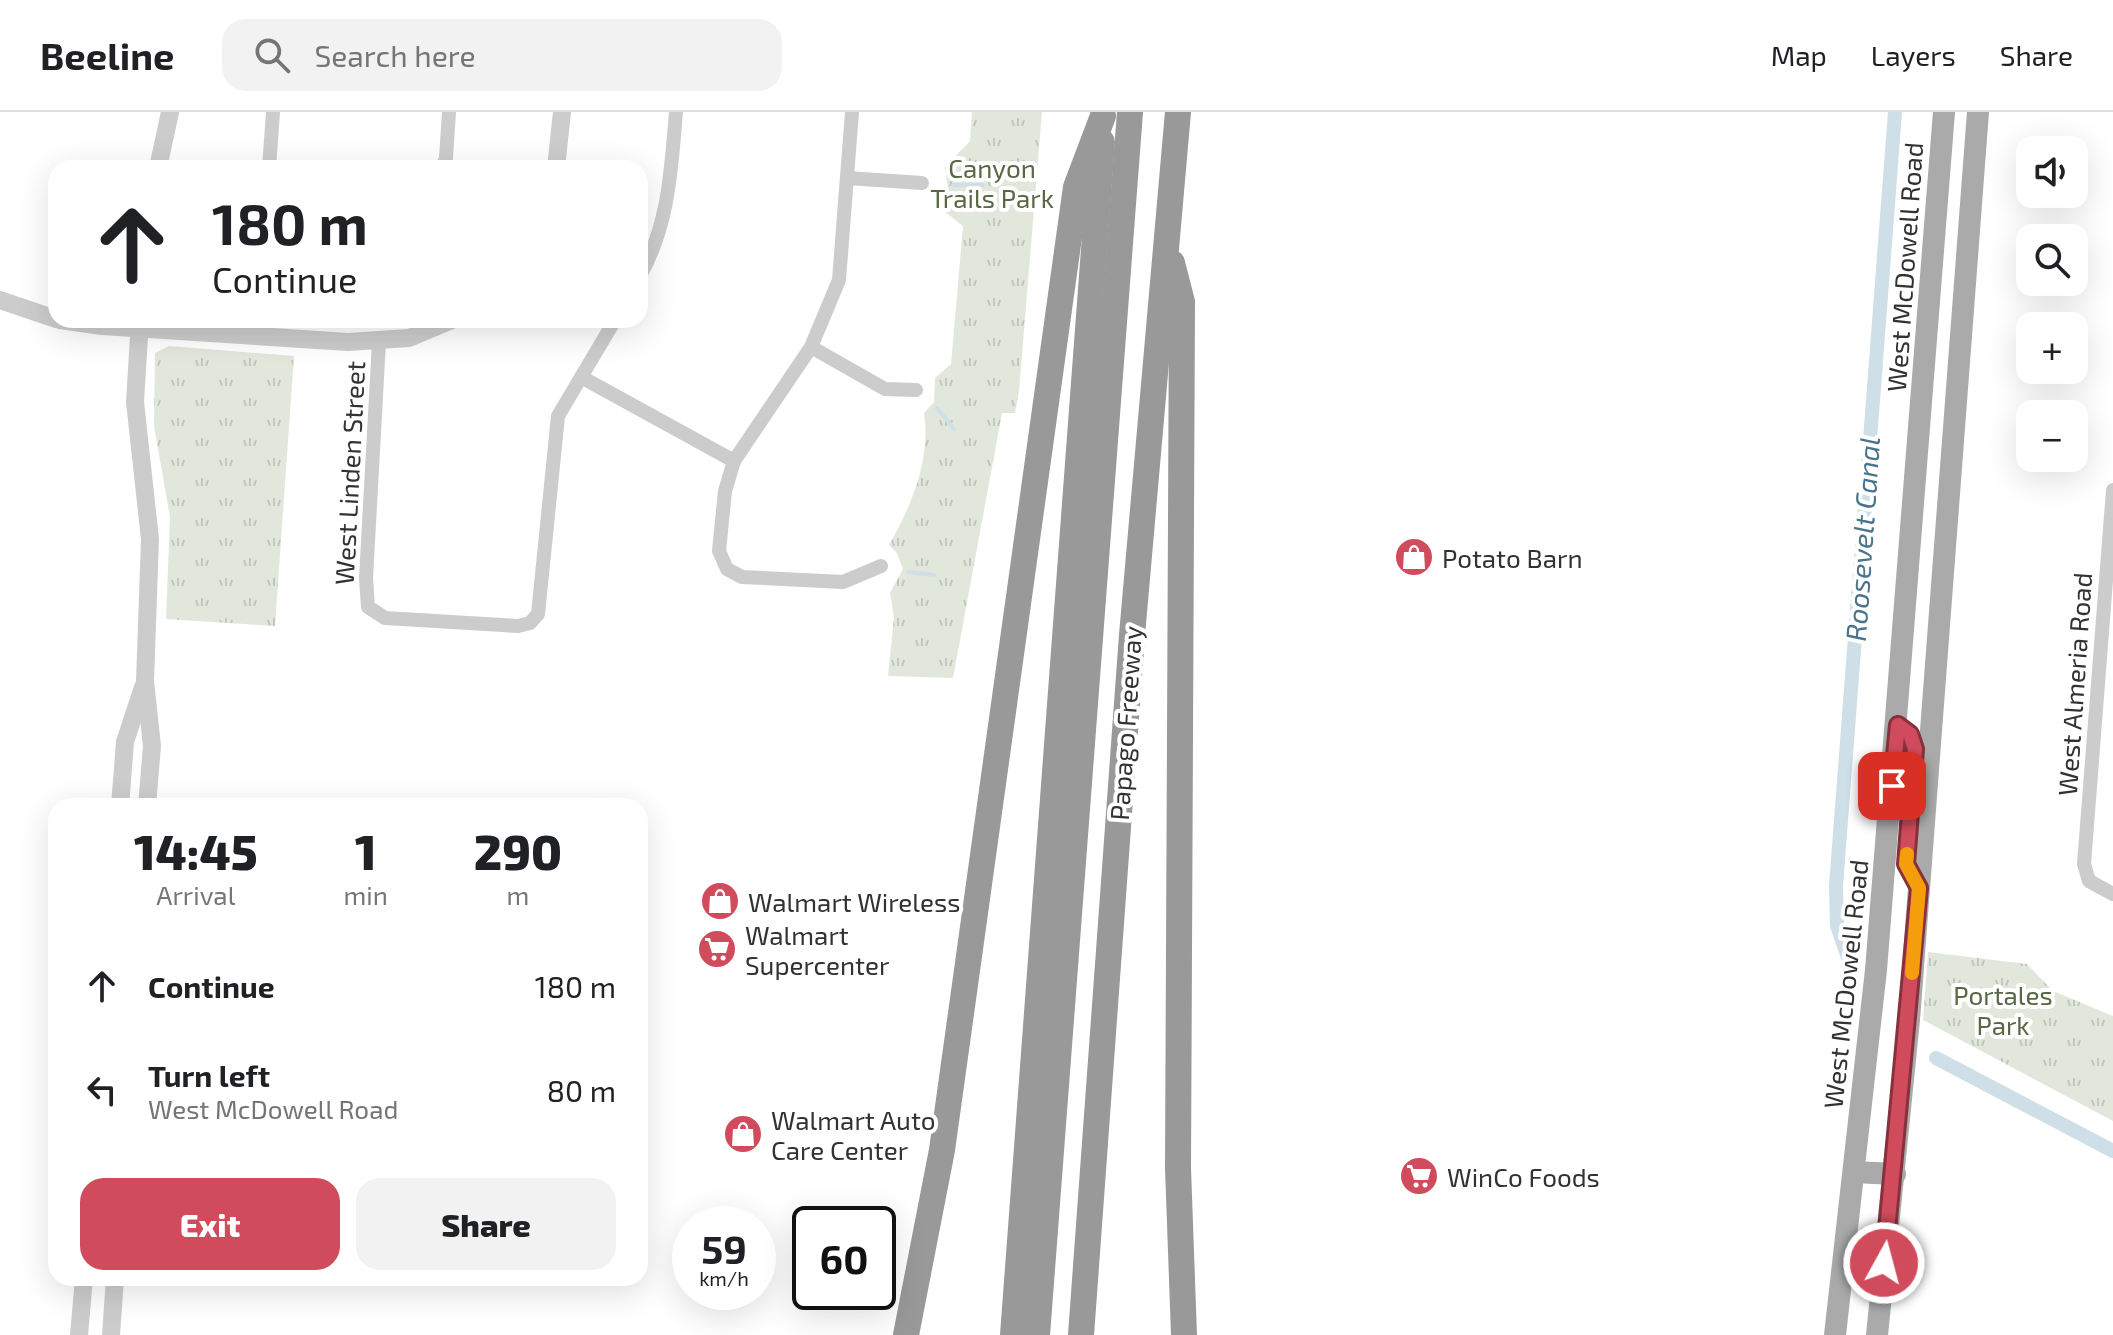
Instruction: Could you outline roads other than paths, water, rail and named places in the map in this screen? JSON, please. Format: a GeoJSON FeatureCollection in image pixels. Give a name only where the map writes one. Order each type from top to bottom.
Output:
{"type":"FeatureCollection","features":[{"type":"Feature","properties":{"kind":"highway"},"geometry":{"type":"LineString","coordinates":[[1037,1335],[1130,112]]}},
{"type":"Feature","properties":{"kind":"highway","name":"Papago Freeway"},"geometry":{"type":"LineString","coordinates":[[1081,1335],[1133,620],[1178,112]]}},
{"type":"Feature","properties":{"kind":"highway"},"geometry":{"type":"LineString","coordinates":[[906,1335],[942,1150],[1076,187],[1103,114]]}},
{"type":"Feature","properties":{"kind":"highway"},"geometry":{"type":"LineString","coordinates":[[1013,1335],[1081,459],[1103,114]]}},
{"type":"Feature","properties":{"kind":"highway"},"geometry":{"type":"LineString","coordinates":[[1167,244],[1182,302],[1178,1168],[1184,1335]]}},
{"type":"Feature","properties":{"kind":"main road","name":"West McDowell Road"},"geometry":{"type":"LineString","coordinates":[[1835,1335],[1873,1012],[1944,112]]}},
{"type":"Feature","properties":{"kind":"main road"},"geometry":{"type":"LineString","coordinates":[[1877,1335],[1895,1174],[1919,888],[1978,112]]}},
{"type":"Feature","properties":{"kind":"main road"},"geometry":{"type":"LineString","coordinates":[[1898,725],[1910,734],[1915,749],[1906,864],[1919,888]]}},
{"type":"Feature","properties":{"kind":"main road"},"geometry":{"type":"LineString","coordinates":[[1854,1172],[1895,1174]]}},
{"type":"Feature","properties":{"kind":"street"},"geometry":{"type":"LineString","coordinates":[[160,160],[170,112]]}},
{"type":"Feature","properties":{"kind":"street"},"geometry":{"type":"LineString","coordinates":[[270,160],[273,112]]}},
{"type":"Feature","properties":{"kind":"street"},"geometry":{"type":"LineString","coordinates":[[445,160],[449,112]]}},
{"type":"Feature","properties":{"kind":"street"},"geometry":{"type":"LineString","coordinates":[[557,160],[562,112]]}},
{"type":"Feature","properties":{"kind":"street"},"geometry":{"type":"LineString","coordinates":[[648,257],[662,224],[669,196],[676,112]]}},
{"type":"Feature","properties":{"kind":"street"},"geometry":{"type":"LineString","coordinates":[[852,112],[839,280],[811,347],[734,461],[725,491],[719,551],[727,569],[742,577],[843,582],[881,566]]}},
{"type":"Feature","properties":{"kind":"street"},"geometry":{"type":"LineString","coordinates":[[847,178],[922,183]]}},
{"type":"Feature","properties":{"kind":"street"},"geometry":{"type":"LineString","coordinates":[[0,300],[48,317]]}},
{"type":"Feature","properties":{"kind":"street"},"geometry":{"type":"LineString","coordinates":[[140,328],[135,402],[150,539],[145,681],[152,746],[148,798]]}},
{"type":"Feature","properties":{"kind":"street"},"geometry":{"type":"LineString","coordinates":[[257,328],[379,342],[409,338],[433,328]]}},
{"type":"Feature","properties":{"kind":"street"},"geometry":{"type":"LineString","coordinates":[[611,328],[583,378],[734,461]]}},
{"type":"Feature","properties":{"kind":"street","name":"West Linden Street"},"geometry":{"type":"LineString","coordinates":[[379,342],[366,578],[368,607],[385,618],[518,626],[530,623],[538,614],[558,416],[583,378]]}},
{"type":"Feature","properties":{"kind":"street"},"geometry":{"type":"LineString","coordinates":[[811,347],[885,389],[916,390]]}},
{"type":"Feature","properties":{"kind":"street","name":"West Almeria Road"},"geometry":{"type":"LineString","coordinates":[[2113,490],[2084,864],[2089,881],[2113,894]]}},
{"type":"Feature","properties":{"kind":"street"},"geometry":{"type":"LineString","coordinates":[[121,798],[125,742],[145,681]]}},
{"type":"Feature","properties":{"kind":"street"},"geometry":{"type":"LineString","coordinates":[[79,1335],[83,1286]]}},
{"type":"Feature","properties":{"kind":"street"},"geometry":{"type":"LineString","coordinates":[[111,1335],[114,1286]]}},
{"type":"Feature","properties":{"kind":"waterway","name":"Roosevelt Canal"},"geometry":{"type":"LineString","coordinates":[[1850,963],[1837,926],[1836,886],[1895,112]]}},
{"type":"Feature","properties":{"kind":"waterway"},"geometry":{"type":"LineString","coordinates":[[954,185],[983,185]]}},
{"type":"Feature","properties":{"kind":"waterway"},"geometry":{"type":"LineString","coordinates":[[937,408],[954,429]]}},
{"type":"Feature","properties":{"kind":"waterway"},"geometry":{"type":"LineString","coordinates":[[908,572],[934,575]]}},
{"type":"Feature","properties":{"kind":"waterway","name":"Roosevelt Canal"},"geometry":{"type":"LineString","coordinates":[[1936,1058],[2113,1151]]}},
{"type":"Feature","properties":{"kind":"place","name":"Potato Barn"},"geometry":{"type":"Point","coordinates":[1414,557]}},
{"type":"Feature","properties":{"kind":"place","name":"Walmart Wireless"},"geometry":{"type":"Point","coordinates":[720,901]}},
{"type":"Feature","properties":{"kind":"place","name":"Walmart Supercenter"},"geometry":{"type":"Point","coordinates":[717,949]}},
{"type":"Feature","properties":{"kind":"place","name":"Walmart Auto Care Center"},"geometry":{"type":"Point","coordinates":[743,1134]}},
{"type":"Feature","properties":{"kind":"place","name":"WinCo Foods"},"geometry":{"type":"Point","coordinates":[1419,1176]}},
{"type":"Feature","properties":{"kind":"park label","name":"Canyon Trails Park"},"geometry":{"type":"Point","coordinates":[992,182]}},
{"type":"Feature","properties":{"kind":"park label","name":"Portales Park"},"geometry":{"type":"Point","coordinates":[2003,1009]}}]}
